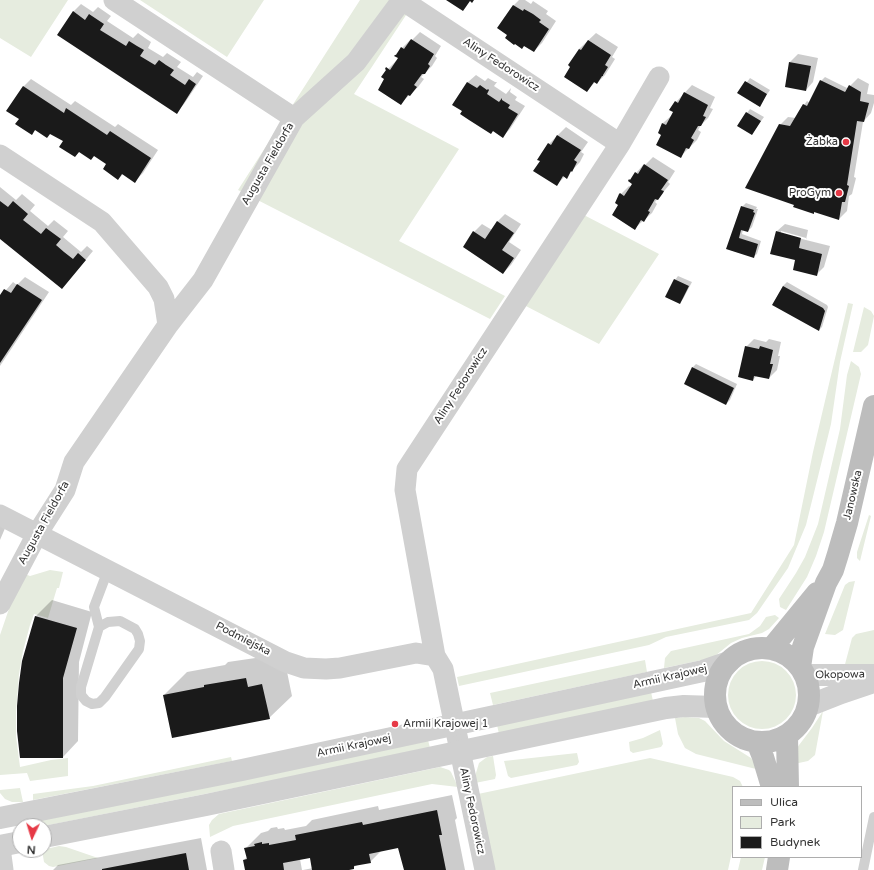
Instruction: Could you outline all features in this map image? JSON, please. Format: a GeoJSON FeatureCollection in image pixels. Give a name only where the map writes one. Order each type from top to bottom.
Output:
{"type":"FeatureCollection","features":[{"type":"Feature","properties":{"kind":"main road","name":"Janowska"},"geometry":{"type":"LineString","coordinates":[[803,671],[803,647],[834,565],[847,523],[874,406]]}},
{"type":"Feature","properties":{"kind":"main road","name":"Janowska"},"geometry":{"type":"LineString","coordinates":[[771,649],[826,583]]}},
{"type":"Feature","properties":{"kind":"main road"},"geometry":{"type":"LineString","coordinates":[[764,648],[771,649],[790,657],[803,671],[809,687],[808,706],[803,720],[787,736],[772,742],[757,742],[743,738],[731,731],[722,720],[716,707],[715,693],[718,679],[729,662],[741,653],[748,650],[764,648]]}},
{"type":"Feature","properties":{"kind":"main road"},"geometry":{"type":"LineString","coordinates":[[787,736],[788,786]]}},
{"type":"Feature","properties":{"kind":"main road"},"geometry":{"type":"LineString","coordinates":[[757,742],[772,786]]}},
{"type":"Feature","properties":{"kind":"main road"},"geometry":{"type":"LineString","coordinates":[[777,870],[779,858]]}},
{"type":"Feature","properties":{"kind":"street"},"geometry":{"type":"LineString","coordinates":[[114,0],[294,118]]}},
{"type":"Feature","properties":{"kind":"street","name":"Augusta Fieldorfa"},"geometry":{"type":"LineString","coordinates":[[0,604],[37,534],[65,490],[74,462],[168,325],[203,280],[294,118],[356,62],[402,0]]}},
{"type":"Feature","properties":{"kind":"street","name":"Aliny Fedorowicz"},"geometry":{"type":"LineString","coordinates":[[402,0],[620,144]]}},
{"type":"Feature","properties":{"kind":"street","name":"Aliny Fedorowicz"},"geometry":{"type":"LineString","coordinates":[[435,656],[404,490],[407,469],[620,144],[659,77]]}},
{"type":"Feature","properties":{"kind":"street"},"geometry":{"type":"LineString","coordinates":[[0,155],[102,222],[158,287],[164,299],[168,325]]}},
{"type":"Feature","properties":{"kind":"street","name":"Podmiejska"},"geometry":{"type":"LineString","coordinates":[[0,515],[286,662],[304,668],[340,668],[416,653],[435,656]]}},
{"type":"Feature","properties":{"kind":"street"},"geometry":{"type":"LineString","coordinates":[[435,656],[443,669],[454,725]]}},
{"type":"Feature","properties":{"kind":"street","name":"Armii Krajowej"},"geometry":{"type":"LineString","coordinates":[[0,818],[454,725],[703,671],[729,662]]}},
{"type":"Feature","properties":{"kind":"street","name":"Okopowa"},"geometry":{"type":"LineString","coordinates":[[803,671],[874,675]]}},
{"type":"Feature","properties":{"kind":"street","name":"Okopowa"},"geometry":{"type":"LineString","coordinates":[[808,706],[874,682]]}},
{"type":"Feature","properties":{"kind":"street"},"geometry":{"type":"LineString","coordinates":[[52,835],[460,753],[666,708],[699,705],[716,707]]}},
{"type":"Feature","properties":{"kind":"street","name":"Aliny Fedorowicz"},"geometry":{"type":"LineString","coordinates":[[454,725],[485,870]]}},
{"type":"Feature","properties":{"kind":"street"},"geometry":{"type":"LineString","coordinates":[[3,870],[0,847],[12,844]]}},
{"type":"Feature","properties":{"kind":"lane"},"geometry":{"type":"LineString","coordinates":[[99,627],[108,622],[120,621],[135,629],[140,641],[139,649],[106,697],[99,703],[92,704],[86,701],[81,695],[99,627],[94,607],[108,570]]}},
{"type":"Feature","properties":{"kind":"lane"},"geometry":{"type":"LineString","coordinates":[[863,870],[874,817]]}},
{"type":"Feature","properties":{"kind":"green space"},"geometry":{"type":"Polygon","coordinates":[[[0,0],[68,0],[31,57],[0,38],[0,0]]]}},
{"type":"Feature","properties":{"kind":"green space"},"geometry":{"type":"Polygon","coordinates":[[[140,0],[264,0],[227,57],[140,0]]]}},
{"type":"Feature","properties":{"kind":"green space"},"geometry":{"type":"Polygon","coordinates":[[[360,0],[416,0],[354,94],[459,149],[399,241],[505,296],[490,319],[238,190],[360,0]]]}},
{"type":"Feature","properties":{"kind":"green space"},"geometry":{"type":"Polygon","coordinates":[[[582,214],[659,254],[599,344],[522,304],[582,214]]]}},
{"type":"Feature","properties":{"kind":"green space"},"geometry":{"type":"Polygon","coordinates":[[[848,303],[853,304],[840,362],[831,424],[806,525],[788,568],[757,613],[749,620],[666,637],[649,645],[459,686],[457,677],[751,613],[794,545],[813,452],[848,303]]]}},
{"type":"Feature","properties":{"kind":"green space"},"geometry":{"type":"Polygon","coordinates":[[[864,307],[871,311],[874,316],[868,345],[861,352],[853,352],[864,307]]]}},
{"type":"Feature","properties":{"kind":"green space"},"geometry":{"type":"Polygon","coordinates":[[[851,361],[859,367],[861,374],[824,532],[807,577],[786,610],[780,607],[779,599],[805,557],[818,524],[840,429],[847,375],[851,361]]]}},
{"type":"Feature","properties":{"kind":"green space"},"geometry":{"type":"Polygon","coordinates":[[[869,515],[871,516],[860,561],[857,558],[857,552],[869,515]]]}},
{"type":"Feature","properties":{"kind":"green space"},"geometry":{"type":"Polygon","coordinates":[[[50,570],[63,572],[48,618],[34,614],[30,625],[19,674],[16,736],[20,767],[68,758],[68,776],[30,781],[27,773],[0,775],[0,635],[12,600],[25,574],[30,576],[50,570]]]}},
{"type":"Feature","properties":{"kind":"green space"},"geometry":{"type":"Polygon","coordinates":[[[855,581],[843,630],[835,635],[825,634],[845,585],[849,582],[855,581]]]}},
{"type":"Feature","properties":{"kind":"green space"},"geometry":{"type":"Polygon","coordinates":[[[775,615],[779,618],[769,629],[762,633],[742,638],[731,643],[715,656],[664,668],[665,658],[671,651],[749,634],[760,626],[766,617],[775,615]]]}},
{"type":"Feature","properties":{"kind":"green space"},"geometry":{"type":"Polygon","coordinates":[[[874,630],[874,664],[844,668],[852,638],[856,634],[874,630]]]}},
{"type":"Feature","properties":{"kind":"green space"},"geometry":{"type":"Polygon","coordinates":[[[645,660],[647,672],[493,705],[490,693],[645,660]]]}},
{"type":"Feature","properties":{"kind":"green space"},"geometry":{"type":"Polygon","coordinates":[[[755,661],[769,661],[781,666],[791,676],[796,688],[796,702],[791,714],[781,724],[769,729],[755,729],[743,724],[733,714],[728,702],[728,688],[733,676],[743,666],[755,661]]]}},
{"type":"Feature","properties":{"kind":"green space"},"geometry":{"type":"Polygon","coordinates":[[[651,692],[653,701],[499,734],[497,725],[651,692]]]}},
{"type":"Feature","properties":{"kind":"green space"},"geometry":{"type":"Polygon","coordinates":[[[823,711],[815,755],[808,761],[794,764],[796,749],[823,711]]]}},
{"type":"Feature","properties":{"kind":"green space"},"geometry":{"type":"Polygon","coordinates":[[[675,718],[699,718],[705,721],[724,741],[751,758],[760,770],[696,754],[685,748],[678,734],[675,718]]]}},
{"type":"Feature","properties":{"kind":"green space"},"geometry":{"type":"Polygon","coordinates":[[[660,730],[663,744],[661,747],[633,753],[630,751],[629,742],[643,738],[660,730]]]}},
{"type":"Feature","properties":{"kind":"green space"},"geometry":{"type":"Polygon","coordinates":[[[428,740],[430,748],[52,824],[52,818],[42,818],[428,740]]]}},
{"type":"Feature","properties":{"kind":"green space"},"geometry":{"type":"Polygon","coordinates":[[[577,753],[579,762],[577,765],[511,778],[508,776],[504,761],[577,753]]]}},
{"type":"Feature","properties":{"kind":"green space"},"geometry":{"type":"Polygon","coordinates":[[[493,756],[496,775],[495,779],[475,783],[479,763],[487,757],[493,756]]]}},
{"type":"Feature","properties":{"kind":"green space"},"geometry":{"type":"Polygon","coordinates":[[[231,757],[232,761],[33,800],[33,794],[93,786],[231,757]]]}},
{"type":"Feature","properties":{"kind":"green space"},"geometry":{"type":"Polygon","coordinates":[[[650,758],[733,777],[740,781],[742,786],[732,786],[732,852],[728,870],[495,870],[478,794],[650,758]]]}},
{"type":"Feature","properties":{"kind":"green space"},"geometry":{"type":"Polygon","coordinates":[[[440,767],[451,772],[458,787],[432,784],[233,826],[210,837],[209,825],[219,814],[440,767]]]}},
{"type":"Feature","properties":{"kind":"green space"},"geometry":{"type":"Polygon","coordinates":[[[20,788],[23,802],[12,802],[5,799],[0,793],[0,790],[20,788]]]}},
{"type":"Feature","properties":{"kind":"green space"},"geometry":{"type":"Polygon","coordinates":[[[59,846],[66,847],[98,858],[53,867],[44,862],[43,858],[52,858],[52,848],[59,846]]]}},
{"type":"Feature","properties":{"kind":"green space"},"geometry":{"type":"Polygon","coordinates":[[[741,858],[765,858],[762,870],[738,870],[741,858]]]}},
{"type":"Feature","properties":{"kind":"building"},"geometry":{"type":"Polygon","coordinates":[[[446,0],[474,0],[472,3],[470,1],[463,11],[446,0]]]}},
{"type":"Feature","properties":{"kind":"building"},"geometry":{"type":"Polygon","coordinates":[[[513,5],[523,11],[524,9],[533,14],[541,20],[539,22],[549,29],[534,52],[524,46],[522,49],[515,44],[514,45],[505,38],[507,35],[497,28],[513,5]]]}},
{"type":"Feature","properties":{"kind":"building"},"geometry":{"type":"Polygon","coordinates":[[[73,11],[85,20],[89,14],[104,24],[100,30],[126,46],[129,41],[144,50],[140,56],[155,65],[159,60],[174,70],[170,75],[185,85],[189,79],[196,84],[177,114],[57,35],[73,11]]]}},
{"type":"Feature","properties":{"kind":"building"},"geometry":{"type":"Polygon","coordinates":[[[411,39],[434,54],[428,64],[430,66],[425,74],[422,74],[414,85],[417,87],[410,96],[408,95],[401,105],[378,90],[384,79],[381,77],[386,70],[386,67],[390,70],[398,58],[394,56],[401,47],[404,49],[411,39]]]}},
{"type":"Feature","properties":{"kind":"building"},"geometry":{"type":"Polygon","coordinates":[[[588,40],[611,55],[605,65],[608,67],[603,76],[597,84],[594,82],[587,92],[564,77],[570,67],[568,65],[579,49],[581,50],[588,40]]]}},
{"type":"Feature","properties":{"kind":"building"},"geometry":{"type":"Polygon","coordinates":[[[789,62],[811,66],[806,91],[785,87],[789,62]]]}},
{"type":"Feature","properties":{"kind":"building"},"geometry":{"type":"Polygon","coordinates":[[[820,80],[845,92],[849,85],[861,92],[860,101],[869,103],[864,122],[857,121],[847,185],[849,186],[845,202],[842,202],[839,220],[793,207],[794,205],[745,188],[779,124],[790,126],[803,104],[807,106],[820,80]]]}},
{"type":"Feature","properties":{"kind":"building"},"geometry":{"type":"Polygon","coordinates":[[[745,81],[767,94],[760,107],[737,93],[745,81]]]}},
{"type":"Feature","properties":{"kind":"building"},"geometry":{"type":"Polygon","coordinates":[[[467,82],[477,88],[480,85],[487,90],[488,89],[487,94],[499,102],[502,98],[502,100],[510,105],[508,108],[518,114],[503,138],[493,131],[491,134],[469,120],[460,114],[462,111],[452,105],[467,82]]]}},
{"type":"Feature","properties":{"kind":"building"},"geometry":{"type":"Polygon","coordinates":[[[23,86],[64,113],[66,108],[107,135],[110,131],[151,158],[135,183],[122,174],[118,180],[103,169],[106,164],[94,156],[91,160],[79,152],[75,157],[59,147],[63,141],[50,134],[47,138],[35,130],[32,135],[15,124],[19,119],[6,111],[23,86]]]}},
{"type":"Feature","properties":{"kind":"building"},"geometry":{"type":"Polygon","coordinates":[[[684,92],[708,105],[703,116],[706,117],[701,126],[698,126],[691,138],[694,140],[689,149],[686,148],[681,158],[656,145],[661,135],[658,133],[662,123],[666,125],[673,112],[669,110],[675,101],[678,103],[684,92]]]}},
{"type":"Feature","properties":{"kind":"building"},"geometry":{"type":"Polygon","coordinates":[[[746,112],[761,121],[752,135],[737,126],[746,112]]]}},
{"type":"Feature","properties":{"kind":"building"},"geometry":{"type":"Polygon","coordinates":[[[557,135],[581,150],[574,160],[577,162],[572,172],[571,171],[567,179],[563,176],[557,186],[533,171],[540,161],[537,160],[548,143],[551,145],[557,135]]]}},
{"type":"Feature","properties":{"kind":"building"},"geometry":{"type":"Polygon","coordinates":[[[644,164],[668,180],[661,190],[664,191],[663,193],[658,200],[655,199],[644,222],[641,220],[635,230],[612,215],[618,205],[615,203],[619,194],[620,193],[624,196],[632,184],[628,181],[629,179],[630,180],[635,172],[638,174],[644,164]]]}},
{"type":"Feature","properties":{"kind":"building"},"geometry":{"type":"Polygon","coordinates":[[[0,201],[8,207],[13,201],[28,214],[23,220],[41,234],[46,228],[61,239],[56,245],[73,259],[78,253],[86,260],[62,289],[0,239],[0,201]]]}},
{"type":"Feature","properties":{"kind":"building"},"geometry":{"type":"Polygon","coordinates":[[[741,206],[754,210],[753,212],[755,213],[748,232],[741,230],[739,238],[758,244],[754,258],[726,249],[741,206]]]}},
{"type":"Feature","properties":{"kind":"building"},"geometry":{"type":"Polygon","coordinates":[[[497,221],[514,233],[502,250],[514,258],[503,274],[463,247],[473,231],[485,239],[497,221]]]}},
{"type":"Feature","properties":{"kind":"building"},"geometry":{"type":"Polygon","coordinates":[[[776,231],[801,238],[799,248],[822,254],[817,276],[793,270],[795,260],[770,254],[776,231]]]}},
{"type":"Feature","properties":{"kind":"building"},"geometry":{"type":"Polygon","coordinates":[[[674,279],[689,286],[680,304],[665,297],[674,279]]]}},
{"type":"Feature","properties":{"kind":"building"},"geometry":{"type":"Polygon","coordinates":[[[17,284],[42,300],[0,363],[0,295],[4,289],[11,293],[17,284]]]}},
{"type":"Feature","properties":{"kind":"building"},"geometry":{"type":"Polygon","coordinates":[[[783,286],[823,308],[825,311],[819,331],[772,305],[783,286]]]}},
{"type":"Feature","properties":{"kind":"building"},"geometry":{"type":"Polygon","coordinates":[[[745,346],[759,349],[760,346],[773,350],[770,364],[773,364],[769,379],[754,376],[753,381],[738,377],[745,346]]]}},
{"type":"Feature","properties":{"kind":"building"},"geometry":{"type":"Polygon","coordinates":[[[692,367],[734,388],[726,405],[684,384],[692,367]]]}},
{"type":"Feature","properties":{"kind":"building"},"geometry":{"type":"Polygon","coordinates":[[[35,616],[77,628],[63,678],[63,758],[20,758],[17,731],[19,683],[22,661],[35,616]]]}},
{"type":"Feature","properties":{"kind":"building"},"geometry":{"type":"Polygon","coordinates":[[[246,678],[248,687],[262,684],[270,719],[172,738],[163,695],[204,687],[204,685],[246,678]]]}},
{"type":"Feature","properties":{"kind":"building"},"geometry":{"type":"Polygon","coordinates":[[[437,810],[442,835],[439,835],[446,870],[404,870],[398,848],[369,854],[371,863],[354,866],[354,869],[349,870],[312,870],[310,858],[283,863],[284,870],[245,870],[243,860],[247,859],[244,848],[255,846],[254,844],[262,842],[262,844],[269,843],[269,845],[296,840],[295,835],[362,822],[363,825],[437,810]]]}},
{"type":"Feature","properties":{"kind":"building"},"geometry":{"type":"Polygon","coordinates":[[[186,853],[189,870],[102,870],[102,869],[186,853]]]}},
{"type":"Feature","properties":{"kind":"place","name":"Żabka"},"geometry":{"type":"Point","coordinates":[846,142]}},
{"type":"Feature","properties":{"kind":"place","name":"ProGym"},"geometry":{"type":"Point","coordinates":[839,193]}},
{"type":"Feature","properties":{"kind":"place","name":"Armii Krajowej 1"},"geometry":{"type":"Point","coordinates":[395,724]}}]}
